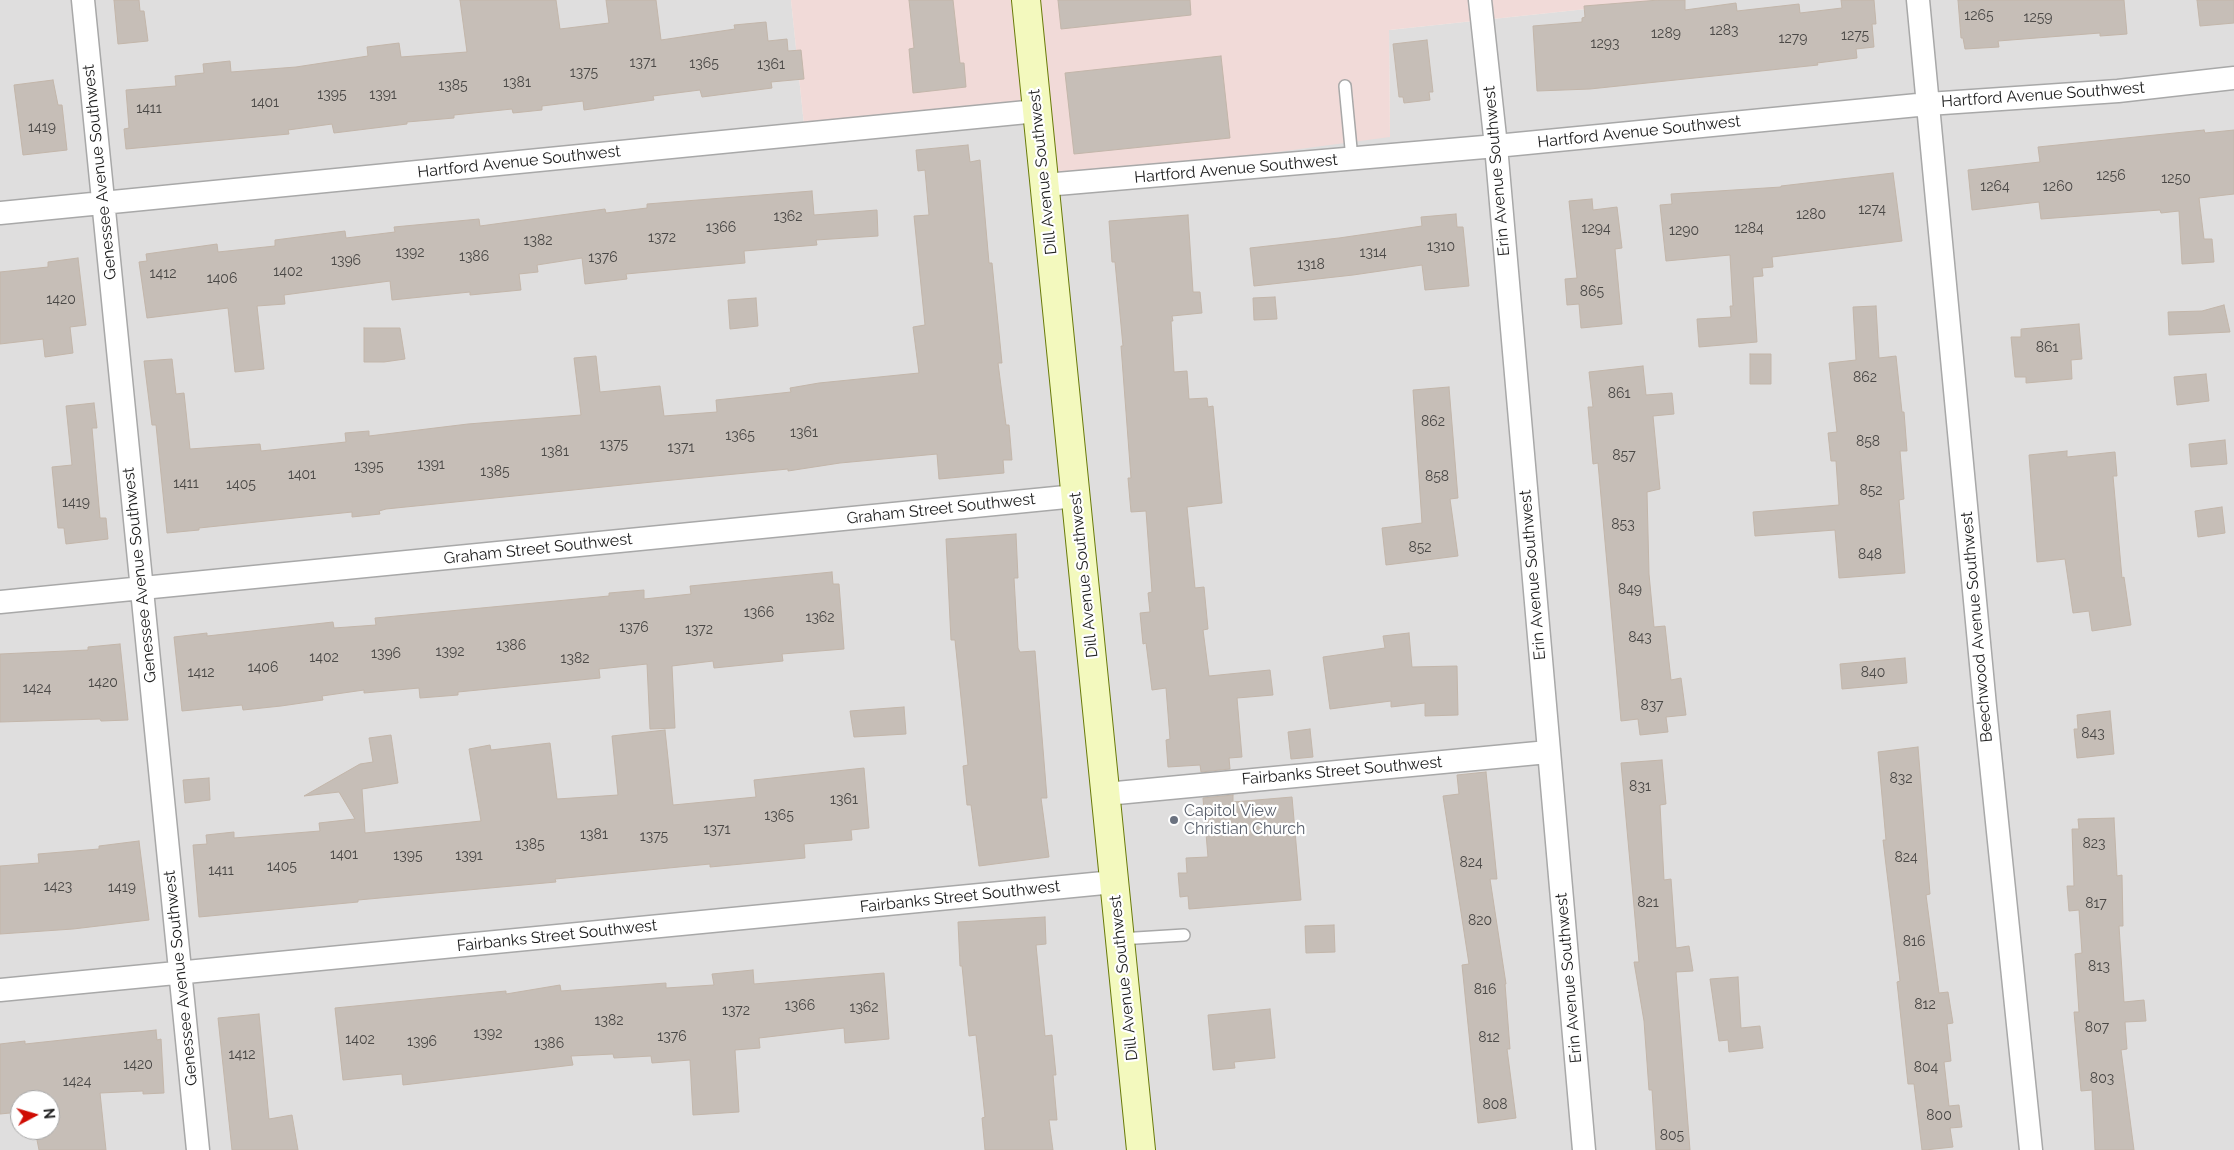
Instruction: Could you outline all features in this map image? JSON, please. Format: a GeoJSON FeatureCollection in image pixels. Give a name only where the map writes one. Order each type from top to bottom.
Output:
{"type":"FeatureCollection","features":[{"type":"Feature","properties":{"kind":"main road","name":"Dill Avenue Southwest"},"geometry":{"type":"LineString","coordinates":[[1026,0],[1141,1150]]}},
{"type":"Feature","properties":{"kind":"street","name":"Genessee Avenue Southwest"},"geometry":{"type":"LineString","coordinates":[[83,0],[198,1150]]}},
{"type":"Feature","properties":{"kind":"street","name":"Erin Avenue Southwest"},"geometry":{"type":"LineString","coordinates":[[1480,0],[1496,146],[1584,1150]]}},
{"type":"Feature","properties":{"kind":"street","name":"Beechwood Avenue Southwest"},"geometry":{"type":"LineString","coordinates":[[1918,0],[1985,706],[2031,1150]]}},
{"type":"Feature","properties":{"kind":"street","name":"Hartford Avenue Southwest"},"geometry":{"type":"LineString","coordinates":[[1045,186],[1496,146],[1928,104],[2118,91],[2234,78]]}},
{"type":"Feature","properties":{"kind":"street","name":"Hartford Avenue Southwest"},"geometry":{"type":"LineString","coordinates":[[0,213],[1037,111]]}},
{"type":"Feature","properties":{"kind":"street","name":"Graham Street Southwest"},"geometry":{"type":"LineString","coordinates":[[0,602],[1076,496]]}},
{"type":"Feature","properties":{"kind":"street","name":"Fairbanks Street Southwest"},"geometry":{"type":"LineString","coordinates":[[1106,794],[1548,752]]}},
{"type":"Feature","properties":{"kind":"street","name":"Fairbanks Street Southwest"},"geometry":{"type":"LineString","coordinates":[[0,990],[1114,882]]}},
{"type":"Feature","properties":{"kind":"lane"},"geometry":{"type":"LineString","coordinates":[[1345,86],[1352,159]]}},
{"type":"Feature","properties":{"kind":"lane"},"geometry":{"type":"LineString","coordinates":[[1120,939],[1184,935]]}},
{"type":"Feature","properties":{"kind":"shaded area"},"geometry":{"type":"Polygon","coordinates":[[[0,0],[791,0],[804,125],[1027,103],[1390,137],[1389,30],[1671,0],[2234,0],[2234,1150],[0,1150],[0,0]]]}},
{"type":"Feature","properties":{"kind":"shaded area"},"geometry":{"type":"Polygon","coordinates":[[[791,0],[1671,0],[1389,30],[1390,137],[1038,184],[1027,103],[804,125],[791,0]]]}},
{"type":"Feature","properties":{"kind":"building"},"geometry":{"type":"Polygon","coordinates":[[[114,0],[139,0],[140,11],[144,11],[148,41],[118,44],[114,0]]]}},
{"type":"Feature","properties":{"kind":"building"},"geometry":{"type":"Polygon","coordinates":[[[460,0],[556,0],[560,29],[609,23],[606,0],[656,0],[661,40],[735,29],[734,25],[766,22],[768,41],[787,39],[788,51],[801,50],[804,79],[771,82],[772,88],[702,97],[700,90],[653,96],[654,100],[584,110],[583,101],[542,106],[542,110],[513,113],[512,109],[454,115],[454,118],[407,122],[407,124],[334,133],[332,124],[288,130],[289,134],[126,149],[124,129],[129,128],[126,90],[176,86],[175,76],[204,73],[203,64],[230,61],[231,72],[296,67],[368,56],[367,47],[399,43],[401,57],[467,52],[460,0]]]}},
{"type":"Feature","properties":{"kind":"building"},"geometry":{"type":"Polygon","coordinates":[[[909,0],[953,0],[960,63],[964,63],[966,87],[913,93],[909,49],[914,48],[909,0]]]}},
{"type":"Feature","properties":{"kind":"building"},"geometry":{"type":"Polygon","coordinates":[[[1058,0],[1190,0],[1191,15],[1061,29],[1058,0]]]}},
{"type":"Feature","properties":{"kind":"building"},"geometry":{"type":"Polygon","coordinates":[[[1659,0],[1685,0],[1685,10],[1736,3],[1737,11],[1799,4],[1800,13],[1842,8],[1841,0],[1874,0],[1876,24],[1872,24],[1874,47],[1856,49],[1857,58],[1817,63],[1818,65],[1590,89],[1537,91],[1533,26],[1582,22],[1582,18],[1585,17],[1584,6],[1659,0]]]}},
{"type":"Feature","properties":{"kind":"building"},"geometry":{"type":"Polygon","coordinates":[[[1958,0],[2124,0],[2127,34],[2100,36],[2100,33],[1998,41],[1999,47],[1965,49],[1963,38],[1961,38],[1958,0]]]}},
{"type":"Feature","properties":{"kind":"building"},"geometry":{"type":"Polygon","coordinates":[[[2197,0],[2234,0],[2234,23],[2200,26],[2197,0]]]}},
{"type":"Feature","properties":{"kind":"building"},"geometry":{"type":"Polygon","coordinates":[[[1427,40],[1433,92],[1429,92],[1430,100],[1404,103],[1403,97],[1399,97],[1393,44],[1427,40]]]}},
{"type":"Feature","properties":{"kind":"building"},"geometry":{"type":"Polygon","coordinates":[[[1221,56],[1230,138],[1074,154],[1065,73],[1221,56]]]}},
{"type":"Feature","properties":{"kind":"building"},"geometry":{"type":"Polygon","coordinates":[[[53,80],[58,105],[62,105],[67,150],[23,155],[14,85],[53,80]]]}},
{"type":"Feature","properties":{"kind":"building"},"geometry":{"type":"Polygon","coordinates":[[[2204,130],[2205,133],[2234,130],[2234,194],[2199,198],[2204,239],[2212,239],[2214,262],[2182,264],[2179,211],[2161,213],[2160,210],[2041,219],[2039,202],[1972,210],[1968,170],[2040,162],[2038,147],[2204,130]]]}},
{"type":"Feature","properties":{"kind":"building"},"geometry":{"type":"Polygon","coordinates":[[[968,145],[970,162],[980,160],[989,263],[992,263],[1002,363],[998,363],[1006,425],[1009,425],[1012,460],[1003,460],[1004,473],[939,479],[937,454],[840,463],[788,471],[788,469],[386,509],[379,511],[380,514],[352,517],[352,512],[167,533],[156,425],[152,425],[144,361],[172,359],[176,394],[184,393],[190,449],[260,444],[261,451],[346,442],[345,433],[369,431],[369,436],[468,424],[581,415],[574,358],[596,356],[600,392],[660,386],[664,416],[717,412],[716,400],[791,392],[790,388],[819,383],[919,373],[913,327],[925,325],[914,216],[929,215],[925,170],[918,171],[916,150],[968,145]]]}},
{"type":"Feature","properties":{"kind":"building"},"geometry":{"type":"Polygon","coordinates":[[[1893,173],[1902,241],[1772,257],[1773,267],[1762,268],[1763,276],[1753,277],[1757,342],[1699,347],[1697,319],[1731,317],[1730,306],[1733,306],[1730,255],[1666,261],[1660,205],[1672,204],[1671,194],[1781,187],[1893,173]]]}},
{"type":"Feature","properties":{"kind":"building"},"geometry":{"type":"Polygon","coordinates":[[[812,191],[814,215],[877,210],[878,236],[816,240],[817,245],[744,251],[745,263],[626,274],[627,279],[585,284],[582,258],[537,265],[538,272],[519,274],[521,290],[470,295],[470,292],[392,300],[390,281],[284,295],[285,304],[257,306],[264,369],[235,372],[228,308],[147,318],[139,262],[147,261],[146,254],[217,244],[218,252],[275,246],[275,240],[345,231],[346,238],[395,232],[394,227],[479,219],[480,226],[605,209],[606,213],[647,208],[647,204],[812,191]]]}},
{"type":"Feature","properties":{"kind":"building"},"geometry":{"type":"Polygon","coordinates":[[[1592,199],[1593,210],[1617,207],[1622,248],[1615,249],[1622,324],[1581,328],[1579,304],[1567,305],[1565,279],[1577,278],[1569,201],[1592,199]]]}},
{"type":"Feature","properties":{"kind":"building"},"geometry":{"type":"Polygon","coordinates":[[[1456,214],[1457,227],[1463,227],[1469,286],[1425,290],[1422,265],[1254,286],[1250,248],[1422,226],[1421,217],[1456,214]]]}},
{"type":"Feature","properties":{"kind":"building"},"geometry":{"type":"Polygon","coordinates":[[[1188,215],[1193,292],[1200,292],[1202,313],[1172,316],[1173,321],[1171,321],[1174,372],[1187,371],[1189,399],[1207,398],[1208,407],[1213,406],[1222,503],[1187,507],[1195,588],[1204,587],[1208,629],[1203,630],[1209,676],[1270,670],[1273,695],[1237,698],[1242,757],[1229,758],[1230,769],[1201,772],[1200,765],[1168,767],[1166,740],[1170,739],[1166,688],[1152,690],[1146,643],[1143,644],[1140,613],[1150,612],[1148,593],[1152,592],[1146,511],[1131,512],[1128,478],[1131,478],[1121,346],[1123,346],[1115,262],[1112,262],[1109,221],[1188,215]]]}},
{"type":"Feature","properties":{"kind":"building"},"geometry":{"type":"Polygon","coordinates":[[[78,258],[86,325],[70,327],[73,353],[45,357],[43,339],[0,344],[0,272],[48,267],[48,262],[78,258]]]}},
{"type":"Feature","properties":{"kind":"building"},"geometry":{"type":"Polygon","coordinates":[[[1275,297],[1277,319],[1254,320],[1253,298],[1275,297]]]}},
{"type":"Feature","properties":{"kind":"building"},"geometry":{"type":"Polygon","coordinates":[[[756,298],[758,326],[730,329],[728,300],[756,298]]]}},
{"type":"Feature","properties":{"kind":"building"},"geometry":{"type":"Polygon","coordinates":[[[2224,305],[2230,332],[2169,335],[2168,312],[2202,311],[2224,305]]]}},
{"type":"Feature","properties":{"kind":"building"},"geometry":{"type":"Polygon","coordinates":[[[1876,306],[1879,358],[1896,356],[1902,412],[1904,412],[1907,451],[1900,451],[1904,499],[1899,500],[1905,573],[1839,578],[1835,530],[1755,536],[1753,512],[1839,505],[1836,461],[1831,461],[1828,433],[1837,432],[1829,363],[1856,360],[1853,307],[1876,306]]]}},
{"type":"Feature","properties":{"kind":"building"},"geometry":{"type":"Polygon","coordinates":[[[2079,324],[2082,359],[2071,360],[2072,379],[2026,383],[2026,377],[2015,377],[2011,337],[2021,337],[2021,329],[2079,324]]]}},
{"type":"Feature","properties":{"kind":"building"},"geometry":{"type":"Polygon","coordinates":[[[364,328],[400,328],[405,359],[364,362],[364,328]]]}},
{"type":"Feature","properties":{"kind":"building"},"geometry":{"type":"Polygon","coordinates":[[[1750,354],[1771,354],[1771,384],[1750,384],[1750,354]]]}},
{"type":"Feature","properties":{"kind":"building"},"geometry":{"type":"Polygon","coordinates":[[[1643,366],[1646,395],[1672,393],[1674,414],[1653,416],[1660,489],[1647,492],[1649,574],[1654,627],[1665,626],[1671,680],[1681,678],[1686,715],[1666,717],[1668,732],[1640,735],[1638,719],[1621,721],[1598,463],[1593,464],[1588,407],[1593,407],[1589,372],[1643,366]]]}},
{"type":"Feature","properties":{"kind":"building"},"geometry":{"type":"Polygon","coordinates":[[[2206,374],[2209,401],[2177,405],[2174,377],[2206,374]]]}},
{"type":"Feature","properties":{"kind":"building"},"geometry":{"type":"Polygon","coordinates":[[[1449,387],[1458,498],[1450,499],[1458,556],[1386,565],[1382,528],[1422,523],[1413,390],[1449,387]]]}},
{"type":"Feature","properties":{"kind":"building"},"geometry":{"type":"Polygon","coordinates":[[[94,403],[97,428],[92,428],[100,518],[106,518],[108,539],[66,544],[64,528],[58,528],[52,467],[72,465],[66,406],[94,403]]]}},
{"type":"Feature","properties":{"kind":"building"},"geometry":{"type":"Polygon","coordinates":[[[2225,440],[2227,464],[2191,467],[2189,444],[2225,440]]]}},
{"type":"Feature","properties":{"kind":"building"},"geometry":{"type":"Polygon","coordinates":[[[2067,451],[2067,457],[2115,452],[2117,476],[2113,476],[2122,578],[2124,577],[2131,625],[2092,631],[2089,611],[2073,613],[2065,559],[2037,562],[2029,455],[2067,451]]]}},
{"type":"Feature","properties":{"kind":"building"},"geometry":{"type":"Polygon","coordinates":[[[2222,507],[2225,533],[2198,537],[2195,511],[2222,507]]]}},
{"type":"Feature","properties":{"kind":"building"},"geometry":{"type":"Polygon","coordinates":[[[1016,534],[1018,578],[1014,578],[1018,648],[1020,652],[1035,651],[1047,798],[1041,798],[1049,857],[979,866],[971,805],[967,805],[963,766],[968,765],[955,640],[951,640],[946,539],[1016,534]]]}},
{"type":"Feature","properties":{"kind":"building"},"geometry":{"type":"Polygon","coordinates":[[[832,572],[833,584],[839,584],[844,649],[782,654],[783,661],[714,668],[713,661],[672,666],[675,728],[650,729],[647,664],[599,669],[600,678],[458,692],[458,695],[420,698],[419,688],[364,693],[364,690],[322,696],[323,700],[281,706],[243,710],[242,705],[182,711],[174,637],[207,633],[207,636],[333,622],[334,628],[376,625],[375,618],[609,596],[609,593],[644,590],[644,599],[691,594],[690,586],[832,572]]]}},
{"type":"Feature","properties":{"kind":"building"},"geometry":{"type":"Polygon","coordinates":[[[1409,633],[1412,667],[1457,666],[1458,715],[1425,716],[1425,703],[1391,707],[1391,701],[1330,709],[1323,657],[1385,648],[1383,636],[1409,633]]]}},
{"type":"Feature","properties":{"kind":"building"},"geometry":{"type":"Polygon","coordinates":[[[120,644],[128,720],[0,722],[0,654],[88,650],[88,647],[120,644]]]}},
{"type":"Feature","properties":{"kind":"building"},"geometry":{"type":"Polygon","coordinates":[[[1905,658],[1907,683],[1842,689],[1840,664],[1905,658]]]}},
{"type":"Feature","properties":{"kind":"building"},"geometry":{"type":"Polygon","coordinates":[[[904,707],[906,734],[854,737],[850,711],[904,707]]]}},
{"type":"Feature","properties":{"kind":"building"},"geometry":{"type":"Polygon","coordinates":[[[2110,711],[2114,754],[2077,758],[2074,729],[2078,729],[2077,715],[2110,711]]]}},
{"type":"Feature","properties":{"kind":"building"},"geometry":{"type":"Polygon","coordinates":[[[1310,729],[1313,757],[1291,759],[1288,732],[1310,729]]]}},
{"type":"Feature","properties":{"kind":"building"},"geometry":{"type":"Polygon","coordinates":[[[665,730],[673,805],[756,797],[754,780],[864,768],[869,828],[851,830],[852,840],[804,844],[805,858],[710,867],[710,864],[555,879],[556,882],[199,917],[193,845],[207,844],[206,835],[234,832],[234,838],[320,831],[319,823],[355,819],[339,792],[304,796],[360,764],[373,762],[369,738],[391,735],[398,783],[362,789],[365,833],[481,821],[469,749],[490,745],[491,750],[550,743],[557,799],[618,795],[612,736],[665,730]]]}},
{"type":"Feature","properties":{"kind":"building"},"geometry":{"type":"Polygon","coordinates":[[[1918,747],[1930,894],[1926,895],[1939,993],[1948,992],[1953,1023],[1947,1024],[1951,1061],[1944,1062],[1949,1106],[1959,1105],[1962,1127],[1950,1128],[1953,1147],[1925,1150],[1922,1150],[1914,1084],[1908,1084],[1897,982],[1900,981],[1883,840],[1886,840],[1878,752],[1918,747]]]}},
{"type":"Feature","properties":{"kind":"building"},"geometry":{"type":"Polygon","coordinates":[[[1662,760],[1666,804],[1660,805],[1664,880],[1671,879],[1676,948],[1689,946],[1693,971],[1676,972],[1690,1150],[1656,1150],[1652,1090],[1649,1090],[1644,1021],[1634,962],[1639,962],[1621,763],[1662,760]]]}},
{"type":"Feature","properties":{"kind":"building"},"geometry":{"type":"Polygon","coordinates":[[[1486,772],[1497,879],[1490,879],[1506,984],[1510,1049],[1507,1049],[1516,1118],[1478,1123],[1462,965],[1469,964],[1443,796],[1459,794],[1457,775],[1486,772]]]}},
{"type":"Feature","properties":{"kind":"building"},"geometry":{"type":"Polygon","coordinates":[[[209,778],[210,800],[185,803],[183,780],[209,778]]]}},
{"type":"Feature","properties":{"kind":"building"},"geometry":{"type":"Polygon","coordinates":[[[1233,795],[1233,802],[1292,797],[1301,900],[1189,909],[1188,896],[1180,897],[1178,873],[1187,873],[1186,858],[1208,857],[1203,798],[1233,795]]]}},
{"type":"Feature","properties":{"kind":"building"},"geometry":{"type":"Polygon","coordinates":[[[2114,818],[2117,876],[2122,875],[2123,926],[2119,926],[2124,1002],[2144,1000],[2146,1021],[2125,1022],[2127,1049],[2121,1050],[2134,1150],[2095,1150],[2092,1090],[2081,1091],[2074,1012],[2079,1012],[2075,954],[2082,953],[2079,910],[2069,911],[2067,886],[2074,886],[2072,829],[2079,829],[2078,819],[2114,818]]]}},
{"type":"Feature","properties":{"kind":"building"},"geometry":{"type":"Polygon","coordinates":[[[139,841],[149,920],[73,929],[0,934],[0,866],[39,863],[38,854],[99,849],[99,846],[139,841]]]}},
{"type":"Feature","properties":{"kind":"building"},"geometry":{"type":"Polygon","coordinates":[[[1045,917],[1046,944],[1036,945],[1045,1036],[1052,1035],[1056,1075],[1053,1075],[1057,1120],[1049,1120],[1053,1150],[985,1150],[982,1118],[985,1117],[976,1035],[969,1036],[962,966],[960,966],[958,922],[1045,917]]]}},
{"type":"Feature","properties":{"kind":"building"},"geometry":{"type":"Polygon","coordinates":[[[1334,925],[1335,952],[1306,953],[1305,926],[1334,925]]]}},
{"type":"Feature","properties":{"kind":"building"},"geometry":{"type":"Polygon","coordinates":[[[753,970],[754,984],[884,973],[889,1039],[845,1043],[844,1028],[759,1038],[760,1048],[735,1050],[739,1112],[693,1115],[690,1060],[652,1063],[651,1056],[614,1058],[613,1054],[571,1056],[573,1065],[403,1085],[402,1074],[343,1080],[335,1008],[506,991],[506,994],[560,985],[561,991],[666,983],[666,988],[714,985],[712,974],[753,970]]]}},
{"type":"Feature","properties":{"kind":"building"},"geometry":{"type":"Polygon","coordinates":[[[1738,977],[1741,1028],[1760,1026],[1763,1048],[1729,1052],[1728,1040],[1719,1041],[1710,979],[1738,977]]]}},
{"type":"Feature","properties":{"kind":"building"},"geometry":{"type":"Polygon","coordinates":[[[1270,1009],[1275,1058],[1234,1062],[1235,1068],[1213,1070],[1208,1015],[1270,1009]]]}},
{"type":"Feature","properties":{"kind":"building"},"geometry":{"type":"Polygon","coordinates":[[[259,1014],[269,1119],[292,1115],[298,1150],[232,1150],[218,1018],[259,1014]]]}},
{"type":"Feature","properties":{"kind":"building"},"geometry":{"type":"Polygon","coordinates":[[[156,1030],[157,1040],[161,1039],[164,1093],[143,1094],[143,1091],[100,1093],[106,1150],[39,1150],[37,1140],[60,1140],[60,1090],[10,1090],[10,1113],[0,1114],[0,1044],[25,1041],[25,1044],[156,1030]]]}},
{"type":"Feature","properties":{"kind":"place","name":"Capitol View Christian Church"},"geometry":{"type":"Point","coordinates":[1174,820]}}]}
